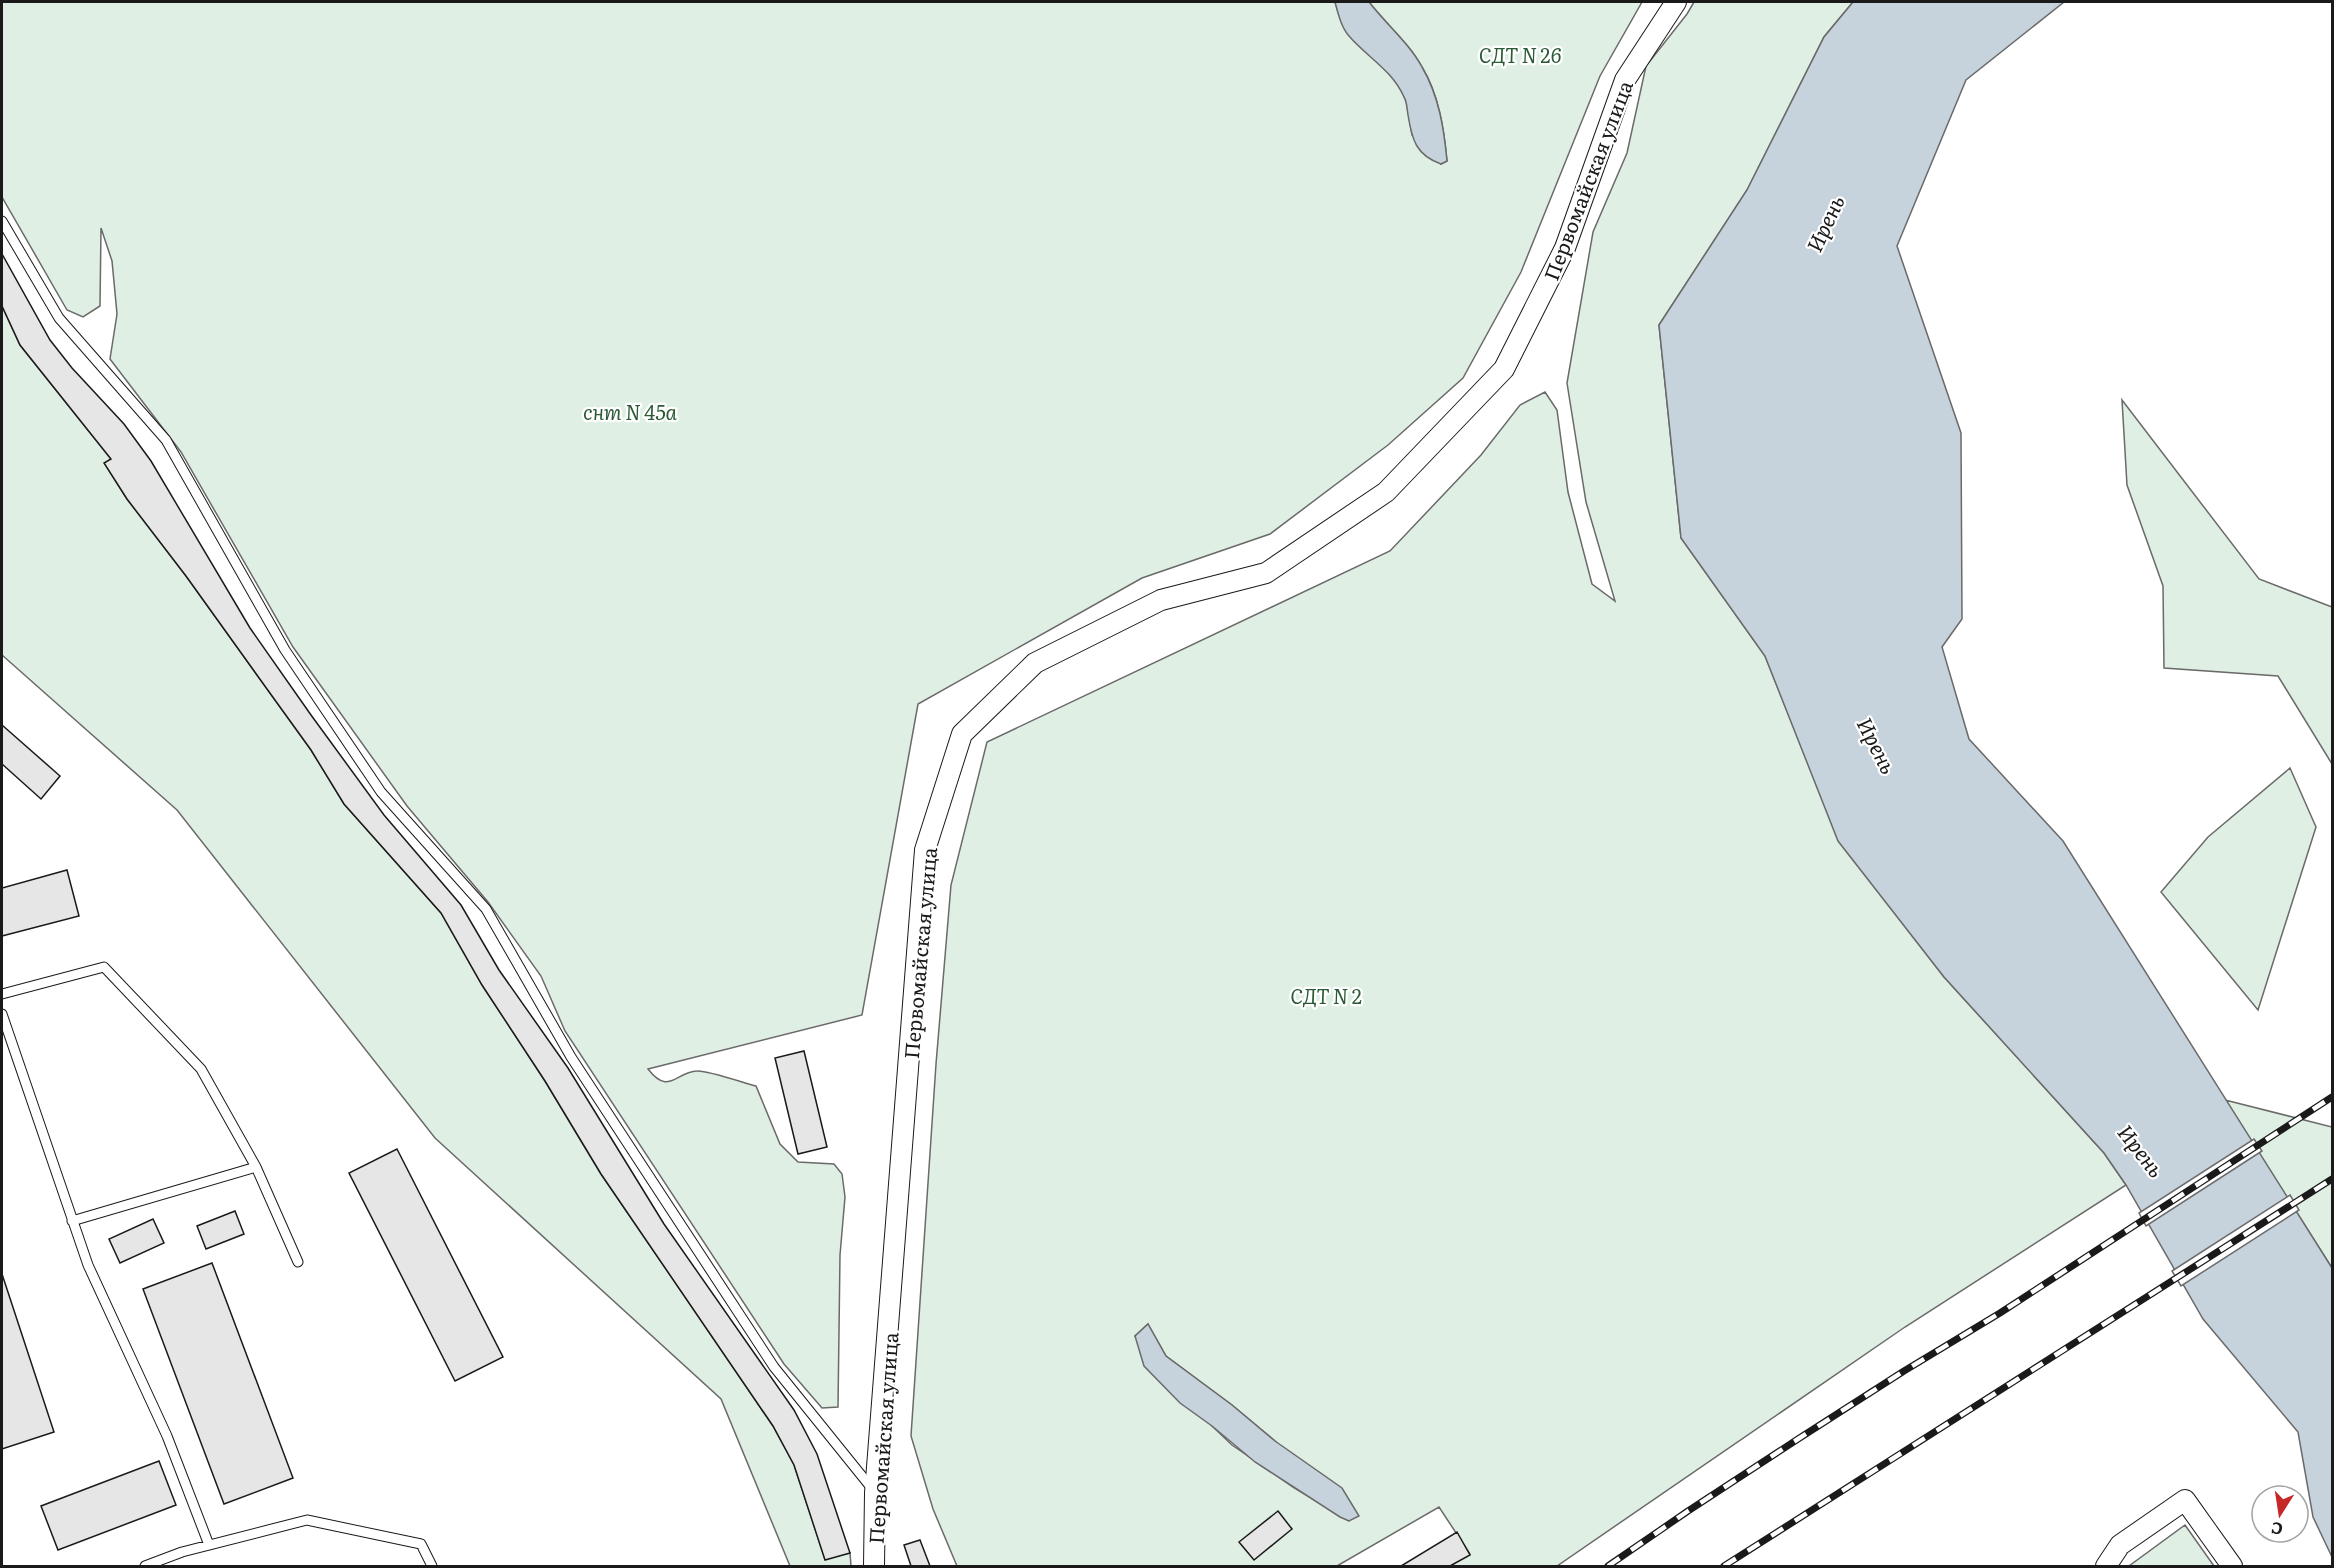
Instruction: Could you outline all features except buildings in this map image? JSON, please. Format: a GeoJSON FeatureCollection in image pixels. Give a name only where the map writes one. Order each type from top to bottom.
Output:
{"type":"FeatureCollection","features":[{"type":"Feature","properties":{"kind":"street","name":"Первомайская улица"},"geometry":{"type":"LineString","coordinates":[[874,1566],[875,1493],[925,850],[962,734],[1035,663],[1161,600],[1266,573],[1386,492],[1504,369],[1565,248],[1625,80],[1676,2]]}},
{"type":"Feature","properties":{"kind":"street"},"geometry":{"type":"LineString","coordinates":[[2106,1566],[2120,1545],[2185,1500],[2232,1566]]}},
{"type":"Feature","properties":{"kind":"lane"},"geometry":{"type":"LineString","coordinates":[[2,221],[60,318],[166,440],[285,650],[381,792],[486,909],[571,1056],[774,1367],[875,1493]]}},
{"type":"Feature","properties":{"kind":"lane"},"geometry":{"type":"LineString","coordinates":[[2,994],[104,967],[201,1069],[256,1167],[298,1262]]}},
{"type":"Feature","properties":{"kind":"lane"},"geometry":{"type":"LineString","coordinates":[[2,1014],[88,1265],[167,1436],[209,1545]]}},
{"type":"Feature","properties":{"kind":"lane"},"geometry":{"type":"LineString","coordinates":[[72,1221],[256,1167]]}},
{"type":"Feature","properties":{"kind":"lane"},"geometry":{"type":"LineString","coordinates":[[145,1566],[182,1552],[307,1520],[421,1544],[432,1566]]}},
{"type":"Feature","properties":{"kind":"green space","name":"снт N 45а"},"geometry":{"type":"Polygon","coordinates":[[[2,2],[1335,2],[1339,15],[1362,48],[1392,75],[1406,99],[1412,135],[1441,164],[1447,161],[1440,112],[1433,89],[1417,58],[1369,2],[1642,2],[1600,76],[1521,272],[1463,378],[1388,445],[1270,534],[1142,578],[918,704],[862,1015],[648,1069],[655,1077],[667,1082],[689,1072],[702,1071],[756,1086],[780,1144],[798,1162],[834,1164],[842,1174],[845,1197],[840,1255],[838,1407],[822,1408],[784,1364],[565,1031],[541,976],[488,902],[407,806],[293,647],[181,452],[110,359],[117,314],[112,261],[101,228],[100,306],[83,317],[67,310],[2,197],[2,2]]]}},
{"type":"Feature","properties":{"kind":"green space","name":"СДТ N 2"},"geometry":{"type":"Polygon","coordinates":[[[1694,2],[1853,2],[1824,37],[1747,190],[1659,325],[1681,538],[1765,656],[1839,841],[1944,977],[2104,1153],[2126,1185],[1905,1327],[1557,1566],[1450,1566],[1470,1554],[1439,1507],[1337,1566],[957,1566],[933,1509],[911,1436],[936,1064],[951,885],[987,742],[1390,551],[1481,455],[1520,405],[1545,392],[1557,410],[1568,492],[1592,584],[1615,601],[1586,502],[1567,383],[1593,232],[1627,153],[1646,66],[1694,2]],[[1148,1324],[1135,1336],[1212,1426],[1232,1445],[1293,1487],[1349,1521],[1275,1441],[1232,1405],[1166,1356],[1148,1324]]]}},
{"type":"Feature","properties":{"kind":"green space"},"geometry":{"type":"Polygon","coordinates":[[[2,306],[20,345],[111,459],[105,464],[127,499],[186,576],[311,750],[344,804],[441,913],[482,985],[545,1081],[601,1174],[773,1426],[794,1465],[825,1559],[850,1553],[851,1566],[790,1566],[721,1399],[435,1138],[177,810],[2,655],[2,306]]]}},
{"type":"Feature","properties":{"kind":"green space"},"geometry":{"type":"Polygon","coordinates":[[[2122,400],[2259,579],[2332,607],[2332,764],[2278,676],[2164,668],[2163,586],[2127,485],[2122,400]]]}},
{"type":"Feature","properties":{"kind":"green space"},"geometry":{"type":"Polygon","coordinates":[[[2290,768],[2316,827],[2258,1010],[2161,892],[2208,837],[2290,768]]]}},
{"type":"Feature","properties":{"kind":"green space"},"geometry":{"type":"Polygon","coordinates":[[[2225,1100],[2332,1127],[2332,1268],[2225,1100]]]}},
{"type":"Feature","properties":{"kind":"green space"},"geometry":{"type":"Polygon","coordinates":[[[2185,1525],[2214,1566],[2129,1566],[2185,1525]]]}},
{"type":"Feature","properties":{"kind":"water"},"geometry":{"type":"Polygon","coordinates":[[[1335,2],[1369,2],[1417,58],[1437,101],[1447,161],[1441,164],[1421,151],[1411,132],[1406,101],[1399,87],[1346,32],[1335,2]]]}},
{"type":"Feature","properties":{"kind":"water","name":"Ирень"},"geometry":{"type":"Polygon","coordinates":[[[1853,2],[2064,2],[1966,80],[1897,246],[1961,433],[1962,619],[1942,647],[1969,739],[2063,841],[2332,1268],[2332,1557],[2313,1517],[2310,1484],[2307,1484],[2298,1432],[2203,1319],[2126,1185],[2104,1153],[1944,977],[1838,841],[1765,656],[1681,538],[1659,325],[1747,190],[1824,37],[1853,2]]]}},
{"type":"Feature","properties":{"kind":"water"},"geometry":{"type":"Polygon","coordinates":[[[1148,1324],[1166,1356],[1232,1405],[1275,1441],[1342,1488],[1359,1516],[1349,1521],[1340,1517],[1255,1462],[1180,1403],[1144,1366],[1135,1336],[1148,1324]]]}},
{"type":"Feature","properties":{"kind":"pier"},"geometry":{"type":"Polygon","coordinates":[[[2254,1139],[2262,1151],[2146,1226],[2139,1213],[2254,1139]]]}},
{"type":"Feature","properties":{"kind":"pier"},"geometry":{"type":"Polygon","coordinates":[[[2290,1195],[2299,1210],[2181,1286],[2172,1271],[2290,1195]]]}},
{"type":"Feature","properties":{"kind":"railway"},"geometry":{"type":"LineString","coordinates":[[1608,1566],[1798,1439],[2000,1313],[2332,1097]]}},
{"type":"Feature","properties":{"kind":"railway"},"geometry":{"type":"LineString","coordinates":[[1724,1566],[2332,1179]]}},
{"type":"Feature","properties":{"kind":"park label","name":"СДТ N 26"},"geometry":{"type":"Point","coordinates":[1520,54]}}]}
